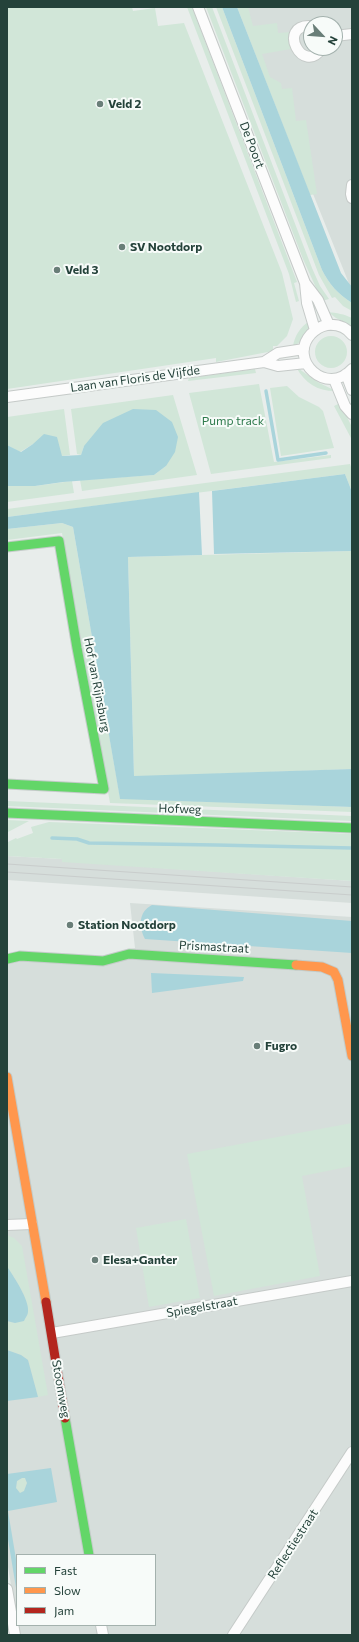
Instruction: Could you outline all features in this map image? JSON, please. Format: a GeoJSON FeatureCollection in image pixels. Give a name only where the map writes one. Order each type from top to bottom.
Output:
{"type":"FeatureCollection","features":[{"type":"Feature","properties":{"kind":"street","name":"De Poort"},"geometry":{"type":"LineString","coordinates":[[198,7],[305,283],[307,303],[315,330]]}},
{"type":"Feature","properties":{"kind":"street"},"geometry":{"type":"LineString","coordinates":[[303,27],[297,31],[294,41],[295,47],[300,53],[303,54]]}},
{"type":"Feature","properties":{"kind":"street"},"geometry":{"type":"LineString","coordinates":[[352,185],[350,194],[352,198]]}},
{"type":"Feature","properties":{"kind":"street","name":"De Poort"},"geometry":{"type":"LineString","coordinates":[[305,283],[318,300],[329,325]]}},
{"type":"Feature","properties":{"kind":"street"},"geometry":{"type":"LineString","coordinates":[[352,335],[340,326],[329,325],[315,330],[306,342],[304,349],[306,363],[318,376],[334,379],[349,372],[352,390]]}},
{"type":"Feature","properties":{"kind":"street","name":"Laan van Floris de Vijfde"},"geometry":{"type":"LineString","coordinates":[[264,362],[278,353],[304,349]]}},
{"type":"Feature","properties":{"kind":"street","name":"Laan van Floris de Vijfde"},"geometry":{"type":"LineString","coordinates":[[7,397],[264,362],[278,366],[306,363]]}},
{"type":"Feature","properties":{"kind":"street"},"geometry":{"type":"LineString","coordinates":[[334,379],[345,406],[352,414]]}},
{"type":"Feature","properties":{"kind":"street","name":"Hof van Rijnsburg"},"geometry":{"type":"LineString","coordinates":[[7,547],[59,541],[104,788],[7,784]]}},
{"type":"Feature","properties":{"kind":"street","name":"Hofweg"},"geometry":{"type":"LineString","coordinates":[[7,813],[352,828]]}},
{"type":"Feature","properties":{"kind":"street","name":"Prismastraat"},"geometry":{"type":"LineString","coordinates":[[7,959],[20,956],[103,961],[129,954],[322,967],[334,972],[338,980],[352,1056]]}},
{"type":"Feature","properties":{"kind":"street","name":"Stoomweg"},"geometry":{"type":"LineString","coordinates":[[7,1077],[90,1554]]}},
{"type":"Feature","properties":{"kind":"street"},"geometry":{"type":"LineString","coordinates":[[7,1225],[32,1224]]}},
{"type":"Feature","properties":{"kind":"street","name":"Spiegelstraat"},"geometry":{"type":"LineString","coordinates":[[52,1333],[352,1282]]}},
{"type":"Feature","properties":{"kind":"street","name":"Reflectiestraat"},"geometry":{"type":"LineString","coordinates":[[233,1635],[352,1452]]}},
{"type":"Feature","properties":{"kind":"street"},"geometry":{"type":"LineString","coordinates":[[7,1589],[15,1635]]}},
{"type":"Feature","properties":{"kind":"shaded area"},"geometry":{"type":"Polygon","coordinates":[[[238,7],[352,7],[352,291],[238,7]]]}},
{"type":"Feature","properties":{"kind":"shaded area"},"geometry":{"type":"Polygon","coordinates":[[[7,856],[352,881],[352,903],[7,880],[7,856]]]}},
{"type":"Feature","properties":{"kind":"shaded area"},"geometry":{"type":"Polygon","coordinates":[[[130,903],[352,917],[352,1635],[19,1635],[18,1626],[156,1626],[156,1554],[16,1554],[16,1614],[7,1561],[7,955],[98,957],[135,948],[130,903]]]}},
{"type":"Feature","properties":{"kind":"green space","name":"SV Nootdorp"},"geometry":{"type":"Polygon","coordinates":[[[7,7],[132,7],[133,11],[155,8],[158,26],[184,23],[282,273],[293,319],[287,336],[277,346],[273,346],[273,351],[216,362],[216,358],[7,389],[7,7]]]}},
{"type":"Feature","properties":{"kind":"green space"},"geometry":{"type":"Polygon","coordinates":[[[187,7],[192,7],[297,282],[294,283],[299,301],[296,302],[289,274],[187,7]]]}},
{"type":"Feature","properties":{"kind":"green space"},"geometry":{"type":"Polygon","coordinates":[[[206,7],[212,7],[312,268],[320,286],[329,299],[322,301],[303,259],[206,7]]]}},
{"type":"Feature","properties":{"kind":"green space"},"geometry":{"type":"Polygon","coordinates":[[[216,7],[222,7],[322,270],[334,288],[352,303],[352,311],[343,306],[335,297],[332,298],[319,275],[216,7]]]}},
{"type":"Feature","properties":{"kind":"green space"},"geometry":{"type":"Polygon","coordinates":[[[237,7],[248,7],[253,26],[277,23],[278,33],[291,32],[289,39],[291,49],[262,54],[270,77],[281,83],[282,89],[292,88],[296,121],[306,120],[317,194],[310,195],[237,7]]]}},
{"type":"Feature","properties":{"kind":"green space"},"geometry":{"type":"Polygon","coordinates":[[[328,312],[352,318],[352,326],[336,318],[328,312]]]}},
{"type":"Feature","properties":{"kind":"green space"},"geometry":{"type":"Polygon","coordinates":[[[309,321],[305,336],[300,342],[293,346],[298,332],[309,321]]]}},
{"type":"Feature","properties":{"kind":"green space"},"geometry":{"type":"Polygon","coordinates":[[[331,336],[342,341],[347,352],[342,363],[331,368],[320,363],[315,352],[320,341],[331,336]]]}},
{"type":"Feature","properties":{"kind":"green space"},"geometry":{"type":"Polygon","coordinates":[[[296,367],[317,382],[335,391],[323,390],[312,385],[303,378],[296,367]]]}},
{"type":"Feature","properties":{"kind":"green space"},"geometry":{"type":"Polygon","coordinates":[[[255,369],[256,373],[188,381],[189,378],[255,369]]]}},
{"type":"Feature","properties":{"kind":"green space","name":"Pump track"},"geometry":{"type":"Polygon","coordinates":[[[259,384],[274,462],[331,455],[331,458],[211,474],[189,393],[259,384]]]}},
{"type":"Feature","properties":{"kind":"green space"},"geometry":{"type":"Polygon","coordinates":[[[287,386],[299,397],[319,407],[323,411],[334,448],[281,456],[270,388],[287,386]]]}},
{"type":"Feature","properties":{"kind":"green space"},"geometry":{"type":"Polygon","coordinates":[[[173,395],[197,475],[82,491],[80,480],[154,475],[166,466],[84,446],[81,455],[77,454],[71,409],[173,395]]]}},
{"type":"Feature","properties":{"kind":"green space"},"geometry":{"type":"Polygon","coordinates":[[[340,403],[352,427],[352,440],[334,406],[340,403]]]}},
{"type":"Feature","properties":{"kind":"green space"},"geometry":{"type":"Polygon","coordinates":[[[64,409],[70,455],[62,456],[33,444],[20,452],[7,445],[7,417],[64,409]]]}},
{"type":"Feature","properties":{"kind":"green space"},"geometry":{"type":"Polygon","coordinates":[[[350,464],[352,470],[352,492],[345,474],[7,517],[7,509],[350,464]]]}},
{"type":"Feature","properties":{"kind":"green space"},"geometry":{"type":"Polygon","coordinates":[[[72,481],[74,493],[7,502],[8,485],[35,486],[72,481]]]}},
{"type":"Feature","properties":{"kind":"green space"},"geometry":{"type":"Polygon","coordinates":[[[62,523],[73,527],[120,798],[352,807],[352,812],[110,803],[62,533],[7,540],[7,529],[62,523]]]}},
{"type":"Feature","properties":{"kind":"green space"},"geometry":{"type":"Polygon","coordinates":[[[352,551],[352,769],[134,777],[128,557],[352,551]]]}},
{"type":"Feature","properties":{"kind":"green space"},"geometry":{"type":"Polygon","coordinates":[[[7,801],[352,816],[352,821],[7,806],[7,801]]]}},
{"type":"Feature","properties":{"kind":"green space"},"geometry":{"type":"Polygon","coordinates":[[[7,820],[29,821],[8,832],[7,820]]]}},
{"type":"Feature","properties":{"kind":"green space"},"geometry":{"type":"Polygon","coordinates":[[[49,822],[352,834],[352,881],[62,862],[62,859],[7,856],[7,839],[8,842],[33,833],[31,827],[49,822]]]}},
{"type":"Feature","properties":{"kind":"green space"},"geometry":{"type":"Polygon","coordinates":[[[352,1123],[352,1166],[302,1176],[320,1276],[214,1296],[187,1154],[352,1123]]]}},
{"type":"Feature","properties":{"kind":"green space"},"geometry":{"type":"Polygon","coordinates":[[[186,1219],[200,1298],[149,1307],[136,1228],[186,1219]]]}},
{"type":"Feature","properties":{"kind":"green space"},"geometry":{"type":"Polygon","coordinates":[[[7,1235],[14,1238],[22,1246],[48,1395],[38,1397],[28,1360],[21,1355],[7,1350],[7,1321],[15,1323],[24,1295],[7,1268],[7,1235]]]}},
{"type":"Feature","properties":{"kind":"green space"},"geometry":{"type":"Polygon","coordinates":[[[25,1478],[27,1483],[24,1491],[20,1493],[16,1488],[17,1481],[25,1478]]]}},
{"type":"Feature","properties":{"kind":"water"},"geometry":{"type":"Polygon","coordinates":[[[222,7],[237,7],[341,273],[352,287],[352,303],[334,288],[322,270],[222,7]]]}},
{"type":"Feature","properties":{"kind":"water"},"geometry":{"type":"Polygon","coordinates":[[[133,409],[156,410],[172,422],[178,437],[175,452],[166,466],[154,475],[63,482],[35,486],[7,486],[7,445],[21,452],[44,434],[57,437],[62,456],[81,455],[84,446],[103,423],[133,409]]]}},
{"type":"Feature","properties":{"kind":"water"},"geometry":{"type":"Polygon","coordinates":[[[345,474],[352,492],[352,551],[214,554],[212,491],[345,474]]]}},
{"type":"Feature","properties":{"kind":"water"},"geometry":{"type":"Polygon","coordinates":[[[199,492],[202,555],[128,557],[134,776],[352,769],[352,807],[120,799],[73,527],[62,523],[7,529],[7,517],[199,492]]]}},
{"type":"Feature","properties":{"kind":"water"},"geometry":{"type":"Polygon","coordinates":[[[152,905],[352,921],[352,953],[145,939],[141,920],[144,912],[152,905]]]}},
{"type":"Feature","properties":{"kind":"water"},"geometry":{"type":"Polygon","coordinates":[[[151,973],[244,977],[243,981],[152,993],[151,973]]]}},
{"type":"Feature","properties":{"kind":"water"},"geometry":{"type":"Polygon","coordinates":[[[8,1268],[21,1289],[28,1307],[28,1313],[24,1321],[15,1323],[7,1321],[8,1268]]]}},
{"type":"Feature","properties":{"kind":"water"},"geometry":{"type":"Polygon","coordinates":[[[7,1350],[21,1355],[28,1360],[38,1397],[7,1401],[7,1350]]]}},
{"type":"Feature","properties":{"kind":"water"},"geometry":{"type":"Polygon","coordinates":[[[51,1468],[57,1502],[8,1511],[16,1559],[16,1588],[7,1533],[7,1474],[51,1468]],[[25,1478],[17,1481],[16,1488],[20,1493],[24,1491],[27,1483],[25,1478]]]}},
{"type":"Feature","properties":{"kind":"waterway"},"geometry":{"type":"LineString","coordinates":[[266,391],[278,460],[326,453]]}},
{"type":"Feature","properties":{"kind":"waterway"},"geometry":{"type":"LineString","coordinates":[[52,838],[77,839],[89,843],[352,848]]}},
{"type":"Feature","properties":{"kind":"tram line"},"geometry":{"type":"LineString","coordinates":[[7,864],[352,887]]}},
{"type":"Feature","properties":{"kind":"tram line"},"geometry":{"type":"LineString","coordinates":[[7,872],[352,895]]}},
{"type":"Feature","properties":{"kind":"traffic: fast"},"geometry":{"type":"LineString","coordinates":[[7,547],[59,541],[77,648],[104,789],[7,784]]}},
{"type":"Feature","properties":{"kind":"traffic: fast"},"geometry":{"type":"LineString","coordinates":[[7,813],[352,828]]}},
{"type":"Feature","properties":{"kind":"traffic: fast"},"geometry":{"type":"LineString","coordinates":[[7,959],[20,956],[103,961],[129,954],[296,965]]}},
{"type":"Feature","properties":{"kind":"traffic: fast"},"geometry":{"type":"LineString","coordinates":[[65,1418],[89,1554]]}},
{"type":"Feature","properties":{"kind":"traffic: slow"},"geometry":{"type":"LineString","coordinates":[[296,965],[322,967],[334,972],[338,980],[352,1056]]}},
{"type":"Feature","properties":{"kind":"traffic: slow"},"geometry":{"type":"LineString","coordinates":[[7,1077],[46,1302]]}},
{"type":"Feature","properties":{"kind":"traffic: jam"},"geometry":{"type":"LineString","coordinates":[[46,1302],[65,1418]]}},
{"type":"Feature","properties":{"kind":"place","name":"Veld 2"},"geometry":{"type":"Point","coordinates":[100,104]}},
{"type":"Feature","properties":{"kind":"place","name":"SV Nootdorp"},"geometry":{"type":"Point","coordinates":[122,247]}},
{"type":"Feature","properties":{"kind":"place","name":"Veld 3"},"geometry":{"type":"Point","coordinates":[57,270]}},
{"type":"Feature","properties":{"kind":"place","name":"Station Nootdorp"},"geometry":{"type":"Point","coordinates":[70,925]}},
{"type":"Feature","properties":{"kind":"place","name":"Fugro"},"geometry":{"type":"Point","coordinates":[257,1046]}},
{"type":"Feature","properties":{"kind":"place","name":"Elesa+Ganter"},"geometry":{"type":"Point","coordinates":[95,1260]}}]}
